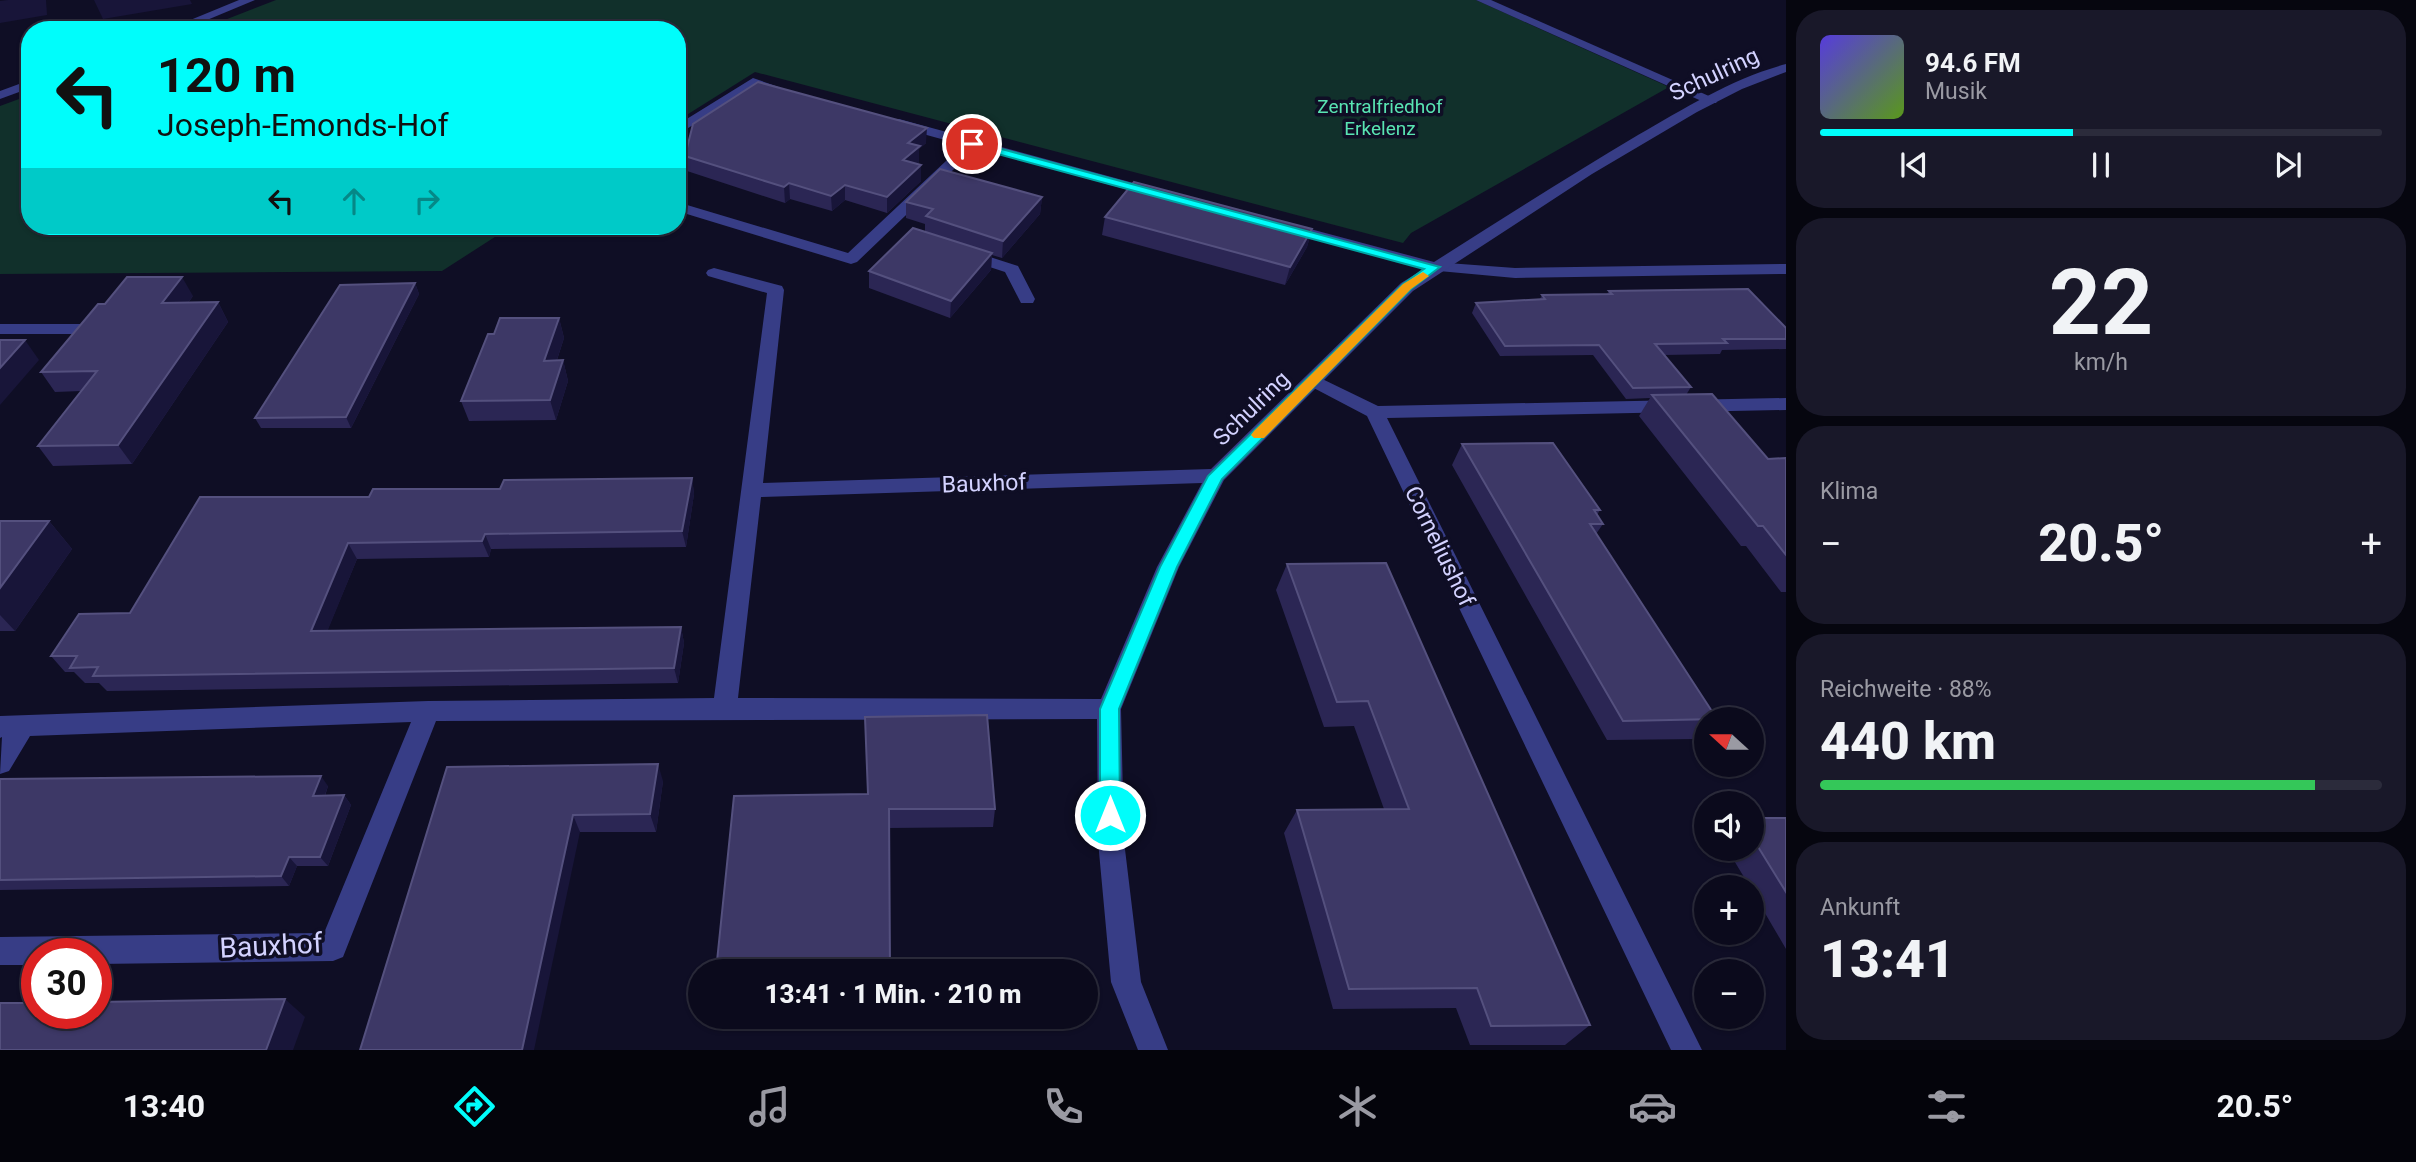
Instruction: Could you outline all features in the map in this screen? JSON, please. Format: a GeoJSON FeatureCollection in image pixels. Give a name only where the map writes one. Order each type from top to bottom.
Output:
{"type":"FeatureCollection","features":[{"type":"Feature","properties":{"kind":"street"},"geometry":{"type":"LineString","coordinates":[[195,21],[249,0]]}},
{"type":"Feature","properties":{"kind":"street"},"geometry":{"type":"LineString","coordinates":[[1482,0],[1711,100]]}},
{"type":"Feature","properties":{"kind":"street","name":"Schulring"},"geometry":{"type":"LineString","coordinates":[[1153,1050],[1126,982],[1111,841],[1109,709],[1168,567],[1216,476],[1407,287],[1434,267],[1587,172],[1711,100],[1737,86],[1786,68]]}},
{"type":"Feature","properties":{"kind":"street"},"geometry":{"type":"LineString","coordinates":[[686,125],[753,82],[804,97]]}},
{"type":"Feature","properties":{"kind":"street"},"geometry":{"type":"LineString","coordinates":[[0,95],[21,87]]}},
{"type":"Feature","properties":{"kind":"street"},"geometry":{"type":"LineString","coordinates":[[881,118],[1171,197]]}},
{"type":"Feature","properties":{"kind":"street"},"geometry":{"type":"LineString","coordinates":[[686,209],[851,259],[889,230],[972,144]]}},
{"type":"Feature","properties":{"kind":"street"},"geometry":{"type":"LineString","coordinates":[[1263,222],[1434,267],[1515,273],[1786,269]]}},
{"type":"Feature","properties":{"kind":"street"},"geometry":{"type":"LineString","coordinates":[[947,249],[1012,269],[1027,299]]}},
{"type":"Feature","properties":{"kind":"street"},"geometry":{"type":"LineString","coordinates":[[714,274],[776,290],[725,708]]}},
{"type":"Feature","properties":{"kind":"street"},"geometry":{"type":"LineString","coordinates":[[0,329],[85,329]]}},
{"type":"Feature","properties":{"kind":"street"},"geometry":{"type":"LineString","coordinates":[[1314,381],[1375,412],[1786,404]]}},
{"type":"Feature","properties":{"kind":"street","name":"Corneliushof"},"geometry":{"type":"LineString","coordinates":[[1375,412],[1687,1050]]}},
{"type":"Feature","properties":{"kind":"street","name":"Bauxhof"},"geometry":{"type":"LineString","coordinates":[[753,490],[1216,476]]}},
{"type":"Feature","properties":{"kind":"street"},"geometry":{"type":"LineString","coordinates":[[0,763],[11,727],[428,711],[725,708],[1109,709]]}},
{"type":"Feature","properties":{"kind":"street","name":"Bauxhof"},"geometry":{"type":"LineString","coordinates":[[0,950],[333,947],[428,711]]}},
{"type":"Feature","properties":{"kind":"green space","name":"Zentralfriedhof Erkelenz"},"geometry":{"type":"Polygon","coordinates":[[[276,0],[1476,0],[1669,87],[1411,233],[1403,243],[755,72],[686,115],[686,21],[222,21],[276,0]]]}},
{"type":"Feature","properties":{"kind":"green space"},"geometry":{"type":"Polygon","coordinates":[[[21,98],[21,235],[498,235],[442,271],[0,274],[0,106],[21,98]]]}},
{"type":"Feature","properties":{"kind":"building"},"geometry":{"type":"Polygon","coordinates":[[[758,82],[927,128],[908,143],[920,146],[903,160],[921,165],[887,197],[845,185],[831,196],[789,183],[784,187],[686,156],[693,124],[758,82]]]}},
{"type":"Feature","properties":{"kind":"building"},"geometry":{"type":"Polygon","coordinates":[[[940,169],[1042,197],[1003,241],[926,216],[933,209],[906,202],[940,169]]]}},
{"type":"Feature","properties":{"kind":"building"},"geometry":{"type":"Polygon","coordinates":[[[1134,182],[1312,229],[1290,267],[1105,217],[1134,182]]]}},
{"type":"Feature","properties":{"kind":"building"},"geometry":{"type":"Polygon","coordinates":[[[913,228],[992,253],[951,301],[869,271],[913,228]]]}},
{"type":"Feature","properties":{"kind":"building"},"geometry":{"type":"Polygon","coordinates":[[[127,277],[182,277],[162,303],[218,302],[118,445],[38,446],[97,371],[41,372],[98,304],[105,304],[127,277]]]}},
{"type":"Feature","properties":{"kind":"building"},"geometry":{"type":"Polygon","coordinates":[[[415,283],[346,417],[255,418],[340,285],[415,283]]]}},
{"type":"Feature","properties":{"kind":"building"},"geometry":{"type":"Polygon","coordinates":[[[1748,289],[1786,328],[1786,339],[1723,339],[1727,343],[1655,344],[1691,387],[1633,388],[1599,345],[1505,346],[1476,303],[1545,299],[1542,295],[1612,294],[1609,291],[1748,289]]]}},
{"type":"Feature","properties":{"kind":"building"},"geometry":{"type":"Polygon","coordinates":[[[500,318],[559,318],[544,361],[563,360],[550,400],[461,401],[488,334],[494,334],[500,318]]]}},
{"type":"Feature","properties":{"kind":"building"},"geometry":{"type":"Polygon","coordinates":[[[0,340],[25,340],[0,368],[0,340]]]}},
{"type":"Feature","properties":{"kind":"building"},"geometry":{"type":"Polygon","coordinates":[[[1712,394],[1768,459],[1786,458],[1786,555],[1763,526],[1758,526],[1652,395],[1712,394]]]}},
{"type":"Feature","properties":{"kind":"building"},"geometry":{"type":"Polygon","coordinates":[[[1553,443],[1600,510],[1594,510],[1603,524],[1590,524],[1709,707],[1694,707],[1694,719],[1623,721],[1462,444],[1553,443]]]}},
{"type":"Feature","properties":{"kind":"building"},"geometry":{"type":"Polygon","coordinates":[[[692,478],[682,531],[485,534],[482,541],[348,543],[311,631],[681,627],[674,668],[93,676],[98,667],[70,668],[77,656],[51,656],[79,614],[130,613],[200,497],[369,497],[373,489],[500,489],[504,480],[692,478]]]}},
{"type":"Feature","properties":{"kind":"building"},"geometry":{"type":"Polygon","coordinates":[[[0,521],[49,521],[0,588],[0,521]]]}},
{"type":"Feature","properties":{"kind":"building"},"geometry":{"type":"Polygon","coordinates":[[[1386,563],[1590,1025],[1491,1026],[1477,988],[1349,989],[1297,810],[1409,809],[1368,701],[1337,702],[1287,564],[1386,563]]]}},
{"type":"Feature","properties":{"kind":"building"},"geometry":{"type":"Polygon","coordinates":[[[987,715],[995,809],[889,809],[890,959],[717,959],[734,796],[868,794],[865,717],[987,715]]]}},
{"type":"Feature","properties":{"kind":"building"},"geometry":{"type":"Polygon","coordinates":[[[658,764],[650,814],[573,815],[522,1050],[360,1050],[447,767],[658,764]]]}},
{"type":"Feature","properties":{"kind":"building"},"geometry":{"type":"Polygon","coordinates":[[[321,776],[313,796],[344,795],[320,857],[289,857],[281,876],[0,880],[0,779],[321,776]]]}},
{"type":"Feature","properties":{"kind":"building"},"geometry":{"type":"Polygon","coordinates":[[[1764,818],[1786,818],[1786,892],[1764,856],[1764,818]]]}},
{"type":"Feature","properties":{"kind":"building"},"geometry":{"type":"Polygon","coordinates":[[[285,999],[266,1050],[0,1050],[0,1003],[21,1003],[21,1029],[112,1029],[112,1002],[285,999]]]}},
{"type":"Feature","properties":{"kind":"slow traffic"},"geometry":{"type":"LineString","coordinates":[[1259,435],[1407,287],[1423,276]]}},
{"type":"Feature","properties":{"kind":"route"},"geometry":{"type":"LineString","coordinates":[[972,144],[1434,267],[1407,287],[1216,476],[1168,567],[1109,709],[1110,815]]}}]}
